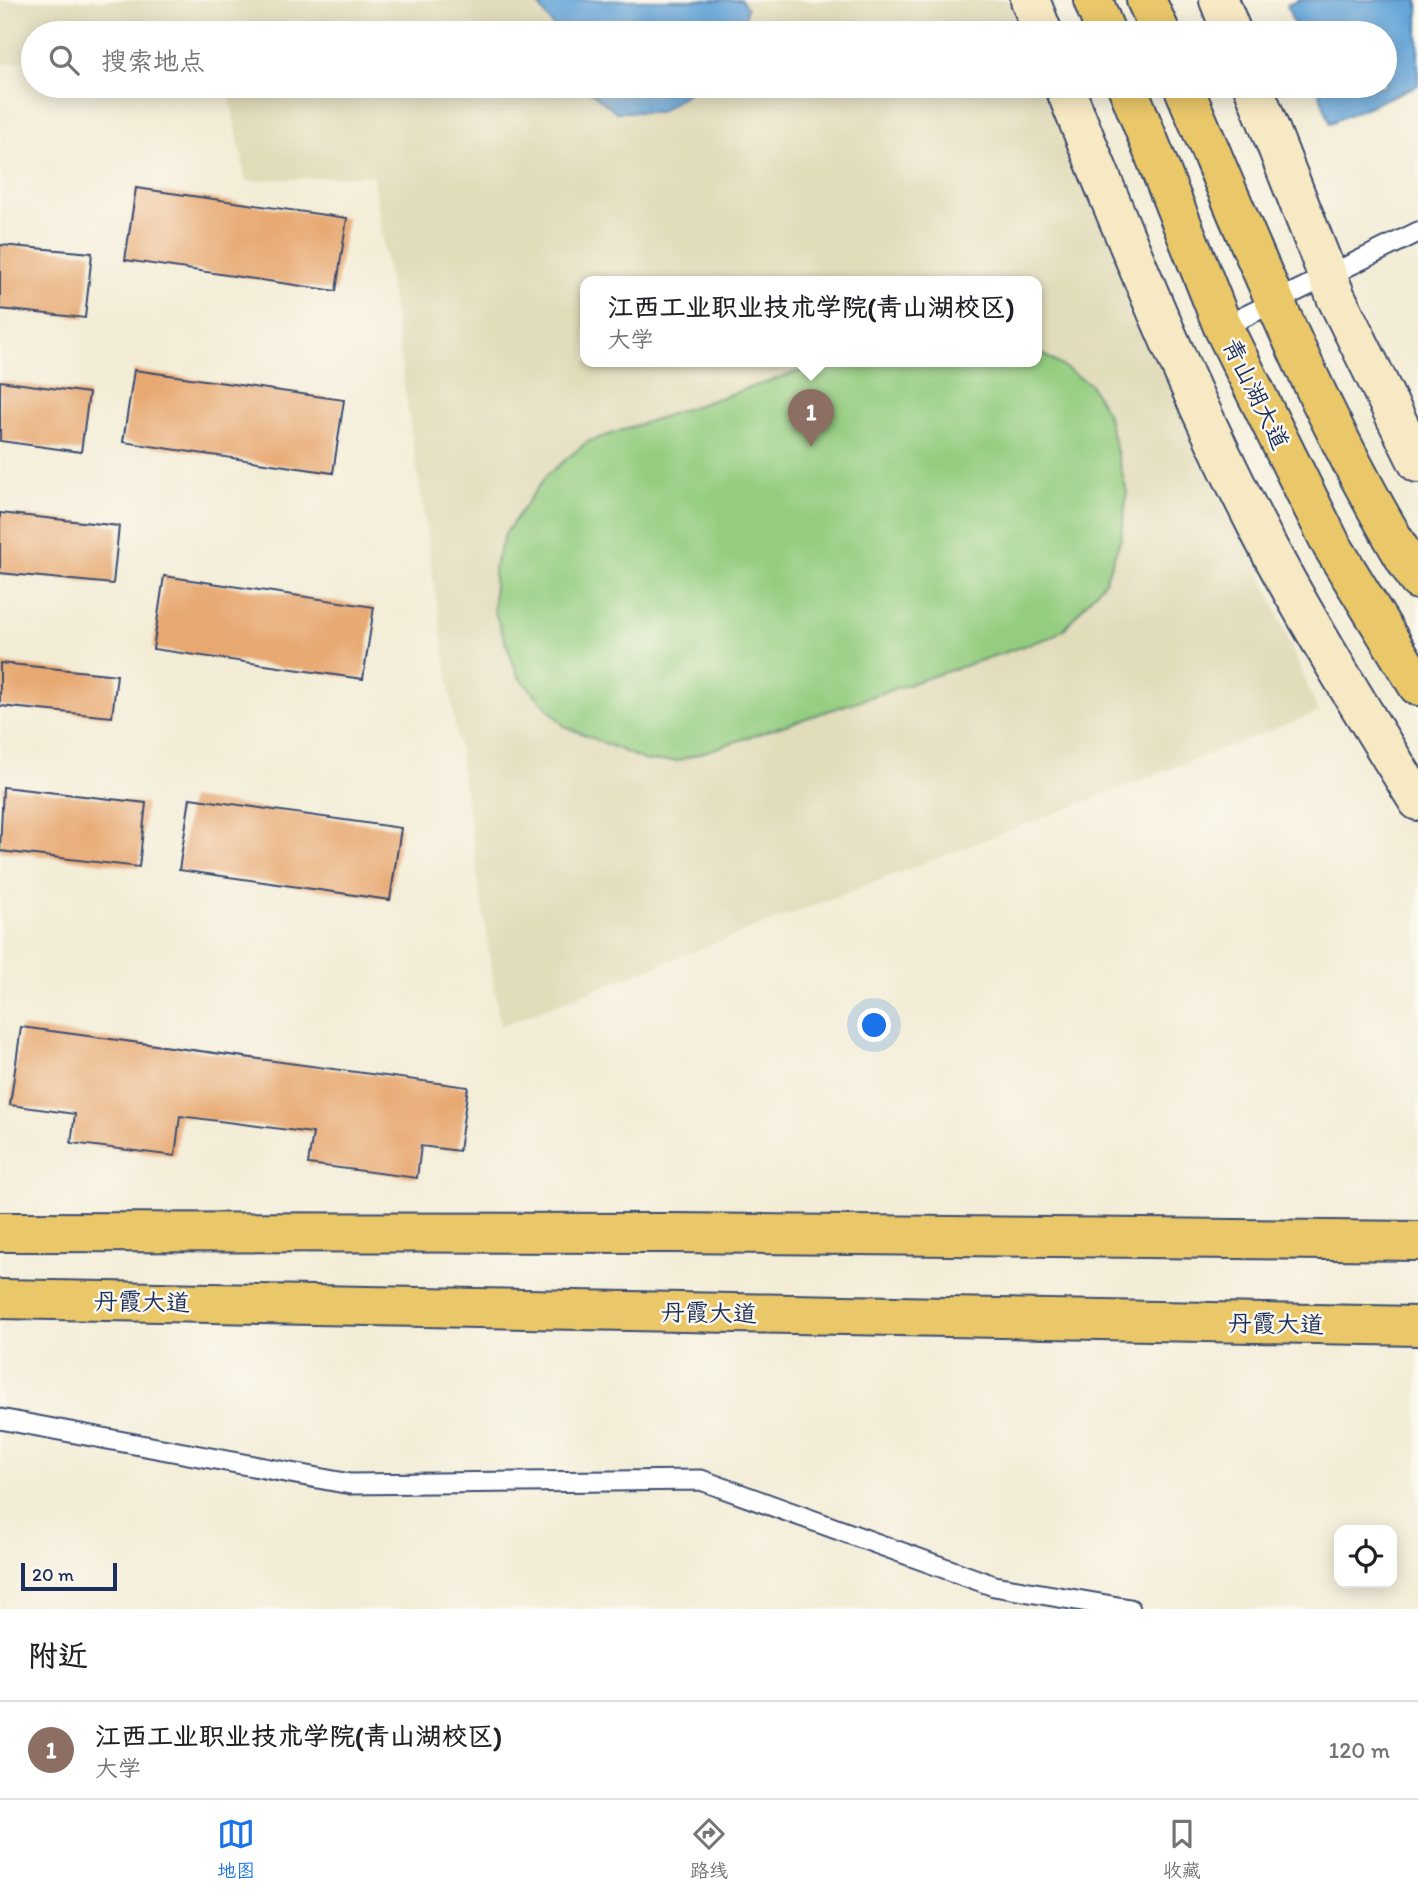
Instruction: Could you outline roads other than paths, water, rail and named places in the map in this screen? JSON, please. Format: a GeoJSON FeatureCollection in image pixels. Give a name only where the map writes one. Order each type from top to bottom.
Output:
{"type":"FeatureCollection","features":[{"type":"Feature","properties":{"kind":"main road"},"geometry":{"type":"LineString","coordinates":[[1030,0],[1038,21]]}},
{"type":"Feature","properties":{"kind":"main road"},"geometry":{"type":"LineString","coordinates":[[1093,0],[1101,21]]}},
{"type":"Feature","properties":{"kind":"main road"},"geometry":{"type":"LineString","coordinates":[[1146,0],[1156,21]]}},
{"type":"Feature","properties":{"kind":"main road"},"geometry":{"type":"LineString","coordinates":[[1219,0],[1227,21]]}},
{"type":"Feature","properties":{"kind":"main road"},"geometry":{"type":"LineString","coordinates":[[1069,98],[1137,270],[1262,536],[1354,699],[1418,801]]}},
{"type":"Feature","properties":{"kind":"main road","name":"青山湖大道"},"geometry":{"type":"LineString","coordinates":[[1132,98],[1223,327],[1331,544],[1418,687]]}},
{"type":"Feature","properties":{"kind":"main road"},"geometry":{"type":"LineString","coordinates":[[1188,98],[1274,300],[1373,508],[1418,580]]}},
{"type":"Feature","properties":{"kind":"main road"},"geometry":{"type":"LineString","coordinates":[[1258,98],[1328,275],[1418,463]]}},
{"type":"Feature","properties":{"kind":"main road"},"geometry":{"type":"LineString","coordinates":[[0,1233],[672,1233],[1418,1241]]}},
{"type":"Feature","properties":{"kind":"main road","name":"丹霞大道"},"geometry":{"type":"LineString","coordinates":[[0,1299],[1418,1326]]}},
{"type":"Feature","properties":{"kind":"lane"},"geometry":{"type":"LineString","coordinates":[[1223,327],[1418,232]]}},
{"type":"Feature","properties":{"kind":"lane"},"geometry":{"type":"LineString","coordinates":[[0,1419],[350,1484],[701,1480],[994,1586],[1130,1609]]}},
{"type":"Feature","properties":{"kind":"water"},"geometry":{"type":"Polygon","coordinates":[[[535,0],[741,0],[747,8],[744,21],[550,21],[535,0]]]}},
{"type":"Feature","properties":{"kind":"water"},"geometry":{"type":"Polygon","coordinates":[[[1300,0],[1418,0],[1418,85],[1397,94],[1397,21],[1293,21],[1287,5],[1300,0]]]}},
{"type":"Feature","properties":{"kind":"water"},"geometry":{"type":"Polygon","coordinates":[[[598,98],[680,98],[659,112],[616,112],[598,98]]]}},
{"type":"Feature","properties":{"kind":"water"},"geometry":{"type":"Polygon","coordinates":[[[1321,98],[1388,98],[1330,123],[1321,98]]]}},
{"type":"Feature","properties":{"kind":"place","name":"江西工业职业技术学院(青山湖校区)"},"geometry":{"type":"Point","coordinates":[811,447]}}]}
